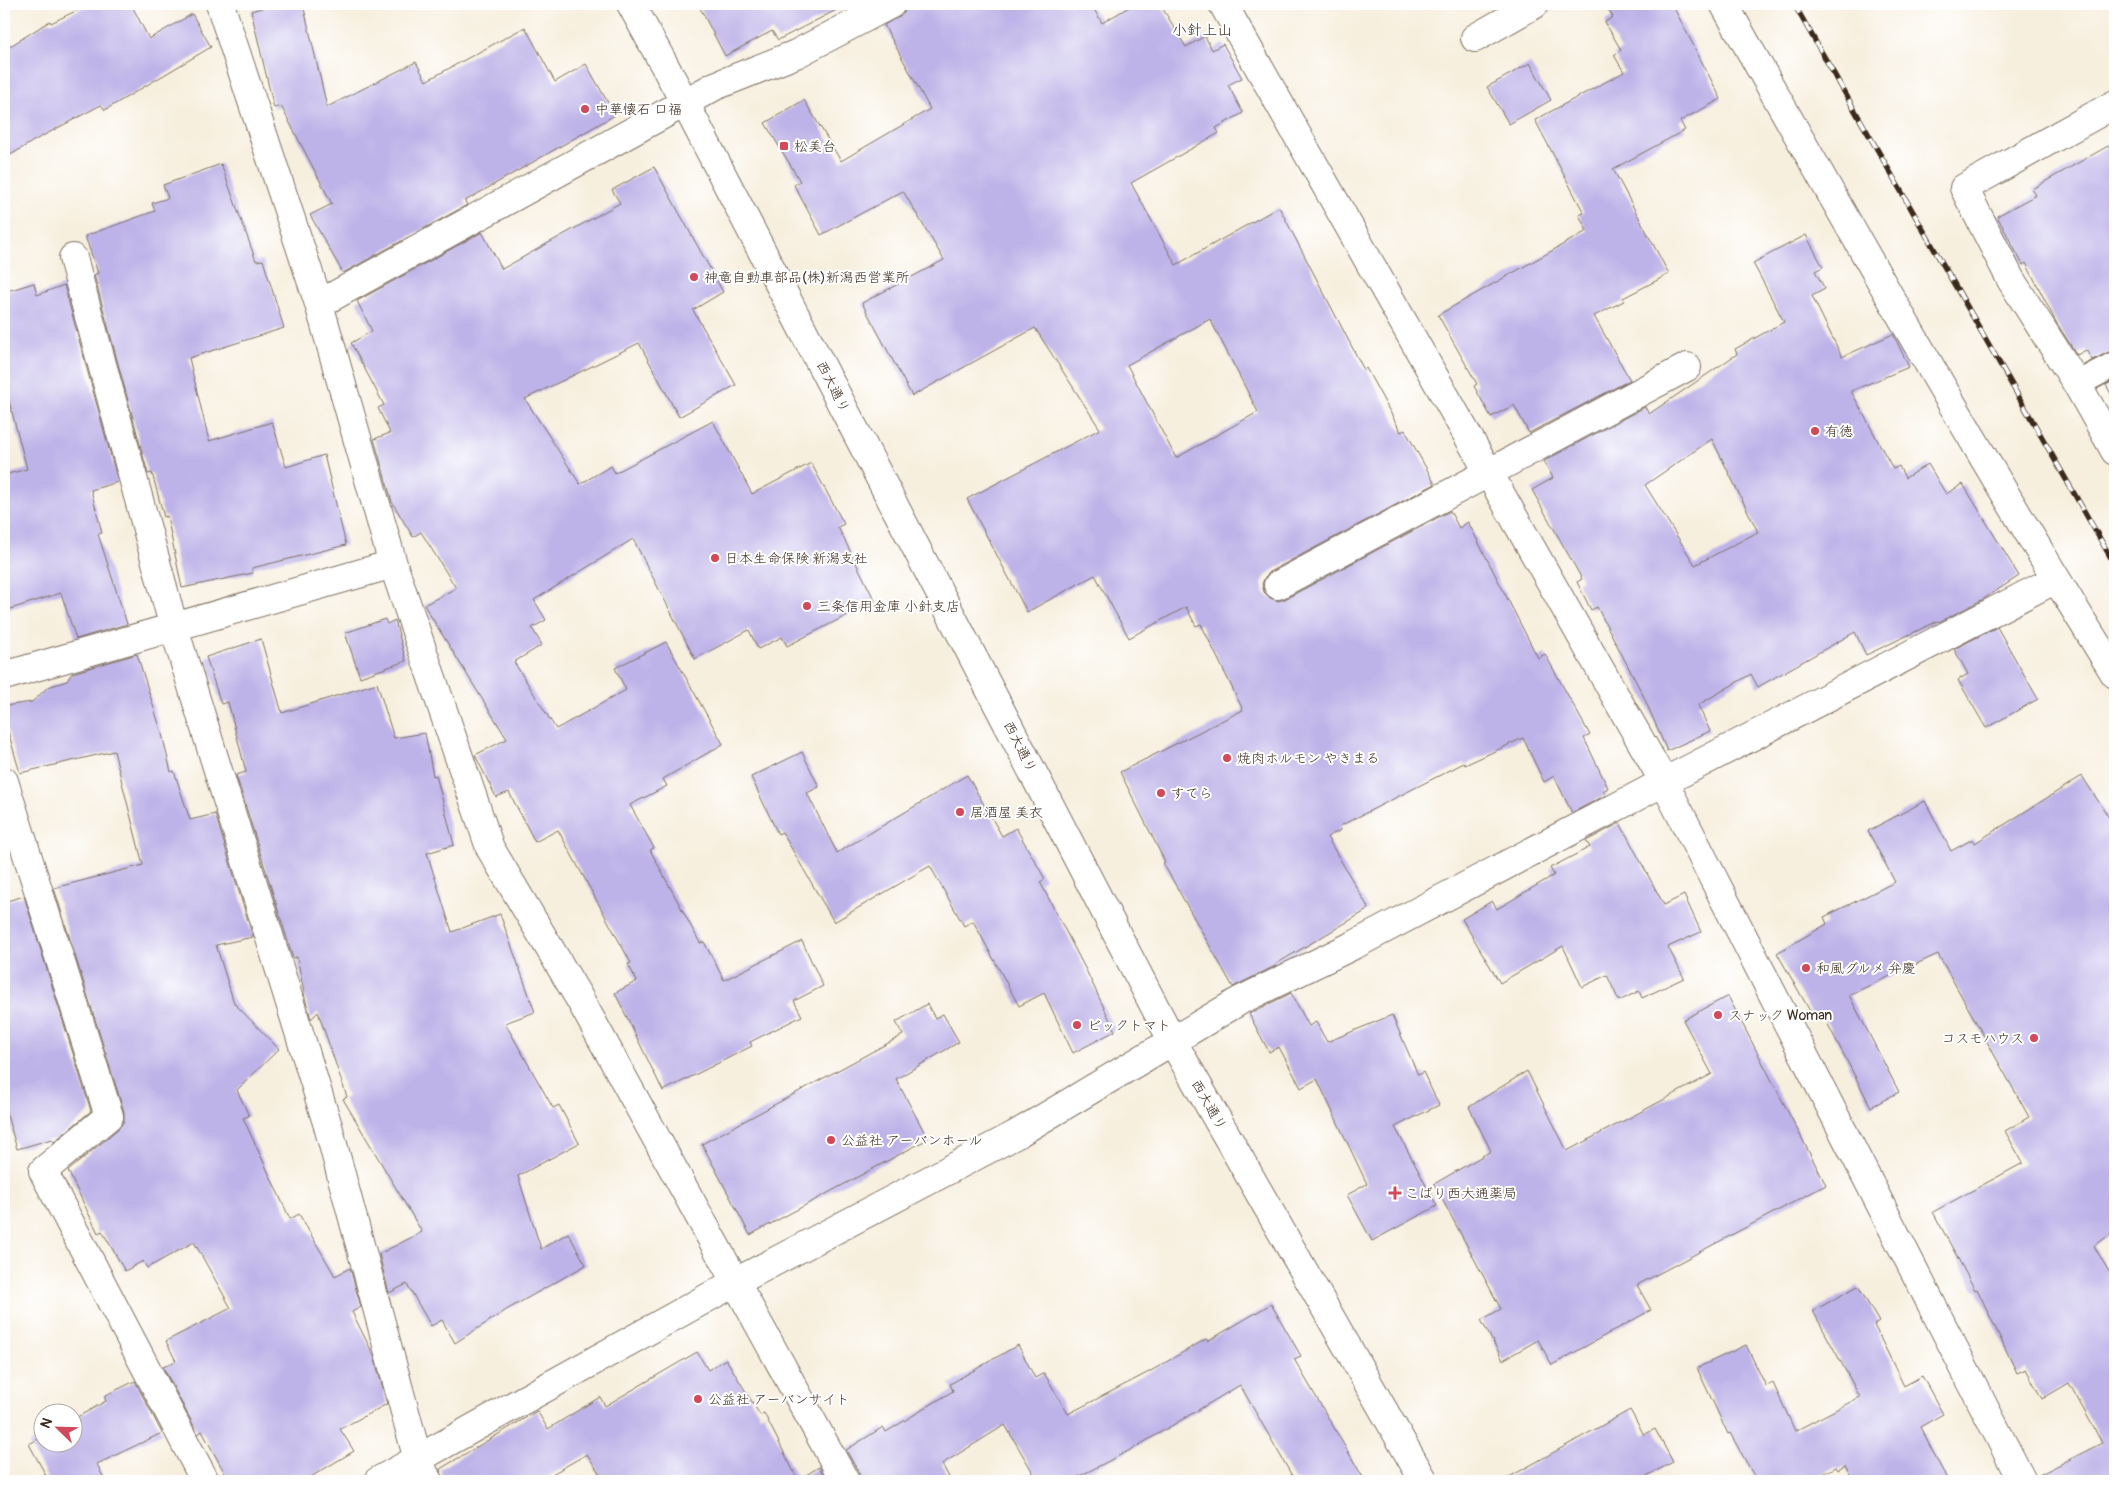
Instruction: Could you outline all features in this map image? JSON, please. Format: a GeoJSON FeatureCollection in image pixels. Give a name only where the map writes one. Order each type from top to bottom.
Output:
{"type":"FeatureCollection","features":[{"type":"Feature","properties":{"kind":"street"},"geometry":{"type":"LineString","coordinates":[[220,4],[319,304],[393,564],[490,848],[578,996],[734,1283],[845,1481]]}},
{"type":"Feature","properties":{"kind":"street","name":"西大通り"},"geometry":{"type":"LineString","coordinates":[[631,4],[685,103],[1174,1042],[1424,1481]]}},
{"type":"Feature","properties":{"kind":"street"},"geometry":{"type":"LineString","coordinates":[[319,304],[715,86],[796,54],[891,4]]}},
{"type":"Feature","properties":{"kind":"street"},"geometry":{"type":"LineString","coordinates":[[1223,4],[1664,782],[2022,1481]]}},
{"type":"Feature","properties":{"kind":"street"},"geometry":{"type":"LineString","coordinates":[[1475,38],[1535,4]]}},
{"type":"Feature","properties":{"kind":"street"},"geometry":{"type":"LineString","coordinates":[[1724,4],[1860,247],[2056,579],[2115,674]]}},
{"type":"Feature","properties":{"kind":"street"},"geometry":{"type":"LineString","coordinates":[[2115,104],[1964,188],[2011,280],[2077,384],[2115,451]]}},
{"type":"Feature","properties":{"kind":"street"},"geometry":{"type":"LineString","coordinates":[[73,258],[174,628],[328,1126],[423,1471]]}},
{"type":"Feature","properties":{"kind":"street"},"geometry":{"type":"LineString","coordinates":[[1278,585],[1687,367]]}},
{"type":"Feature","properties":{"kind":"street"},"geometry":{"type":"LineString","coordinates":[[4,676],[393,564]]}},
{"type":"Feature","properties":{"kind":"street"},"geometry":{"type":"LineString","coordinates":[[378,1481],[423,1471],[734,1283],[1015,1135],[1174,1042],[1240,1000],[1356,944],[2056,579]]}},
{"type":"Feature","properties":{"kind":"street"},"geometry":{"type":"LineString","coordinates":[[4,781],[109,1116],[43,1172],[205,1481]]}},
{"type":"Feature","properties":{"kind":"lane"},"geometry":{"type":"LineString","coordinates":[[2077,384],[2115,364]]}},
{"type":"Feature","properties":{"kind":"building"},"geometry":{"type":"Polygon","coordinates":[[[90,4],[131,4],[149,39],[192,14],[211,47],[105,110],[101,105],[35,140],[4,159],[4,50],[50,21],[51,23],[90,4]]]}},
{"type":"Feature","properties":{"kind":"building"},"geometry":{"type":"Polygon","coordinates":[[[275,4],[303,4],[327,107],[416,62],[426,81],[525,27],[555,82],[586,64],[615,115],[465,201],[467,205],[343,273],[310,215],[332,204],[281,106],[274,108],[251,11],[275,4]]]}},
{"type":"Feature","properties":{"kind":"building"},"geometry":{"type":"Polygon","coordinates":[[[698,4],[848,4],[778,40],[772,31],[725,56],[698,4]]]}},
{"type":"Feature","properties":{"kind":"building"},"geometry":{"type":"Polygon","coordinates":[[[906,4],[1091,4],[1102,23],[1134,4],[1160,4],[1186,47],[1205,36],[1212,50],[1223,44],[1242,78],[1228,85],[1243,113],[1216,128],[1219,133],[1131,183],[1176,265],[1279,207],[1364,370],[1366,368],[1401,432],[1405,430],[1435,484],[1271,571],[1265,577],[1262,584],[1264,592],[1270,598],[1278,601],[1285,599],[1450,511],[1459,528],[1468,522],[1538,658],[1545,654],[1590,735],[1584,738],[1608,788],[1603,791],[1606,795],[1572,813],[1554,776],[1544,782],[1523,738],[1465,765],[1464,763],[1340,826],[1341,830],[1327,837],[1369,909],[1277,965],[1233,987],[1163,863],[1165,862],[1120,772],[1243,710],[1201,624],[1196,626],[1186,607],[1129,638],[1095,575],[1027,612],[967,499],[1100,429],[1035,328],[912,396],[862,303],[944,260],[903,191],[821,235],[794,185],[800,181],[765,123],[804,100],[841,161],[930,109],[884,25],[904,13],[906,4]],[[1210,319],[1127,365],[1176,458],[1258,412],[1210,319]]]}},
{"type":"Feature","properties":{"kind":"building"},"geometry":{"type":"Polygon","coordinates":[[[1605,4],[1672,4],[1721,99],[1680,121],[1685,130],[1613,169],[1669,274],[1623,298],[1624,301],[1594,316],[1630,380],[1529,433],[1514,405],[1491,417],[1474,386],[1477,384],[1438,315],[1587,231],[1579,215],[1584,213],[1535,120],[1624,72],[1614,55],[1621,50],[1605,22],[1613,17],[1605,4]]]}},
{"type":"Feature","properties":{"kind":"building"},"geometry":{"type":"Polygon","coordinates":[[[1530,63],[1551,100],[1509,124],[1487,87],[1530,63]]]}},
{"type":"Feature","properties":{"kind":"building"},"geometry":{"type":"Polygon","coordinates":[[[2115,142],[2115,350],[2092,360],[2086,350],[2077,355],[2056,322],[2026,263],[2023,265],[1997,216],[2036,195],[2032,189],[2115,142]]]}},
{"type":"Feature","properties":{"kind":"building"},"geometry":{"type":"Polygon","coordinates":[[[221,164],[256,261],[263,260],[284,328],[189,358],[209,441],[272,422],[286,467],[324,455],[346,545],[252,568],[253,573],[182,588],[167,516],[164,517],[152,473],[148,474],[94,275],[98,273],[85,236],[155,211],[152,203],[168,198],[163,185],[221,164]]]}},
{"type":"Feature","properties":{"kind":"building"},"geometry":{"type":"Polygon","coordinates":[[[654,167],[723,292],[693,310],[736,385],[679,417],[639,343],[525,399],[580,484],[611,466],[615,473],[713,421],[752,494],[811,463],[844,524],[838,527],[875,601],[787,646],[782,637],[758,649],[749,630],[695,659],[633,539],[534,600],[546,620],[532,628],[542,645],[514,662],[556,729],[626,690],[615,668],[666,642],[723,744],[663,779],[667,786],[630,805],[654,848],[650,850],[700,943],[704,942],[724,980],[802,941],[823,986],[794,1001],[802,1016],[750,1042],[752,1046],[663,1091],[615,993],[637,981],[628,964],[631,963],[558,830],[535,842],[509,792],[496,797],[475,755],[507,739],[424,605],[456,588],[421,532],[413,537],[392,502],[374,439],[390,433],[378,408],[384,405],[351,343],[372,331],[357,301],[482,232],[502,269],[620,203],[612,190],[654,167]]]}},
{"type":"Feature","properties":{"kind":"building"},"geometry":{"type":"Polygon","coordinates":[[[1806,235],[1823,267],[1815,271],[1825,289],[1812,296],[1842,357],[1893,334],[1909,367],[1851,391],[1893,469],[1899,466],[1905,478],[1928,464],[1946,494],[1963,484],[2019,576],[1982,600],[1866,655],[1855,632],[1758,687],[1751,674],[1698,705],[1710,731],[1667,751],[1643,695],[1597,607],[1591,610],[1577,582],[1582,579],[1532,490],[1553,478],[1544,461],[1645,407],[1649,414],[1737,354],[1735,349],[1784,322],[1753,263],[1806,235]],[[1712,439],[1645,485],[1695,565],[1758,532],[1712,439]]]}},
{"type":"Feature","properties":{"kind":"building"},"geometry":{"type":"Polygon","coordinates":[[[34,283],[37,295],[64,285],[118,482],[91,490],[102,533],[98,534],[127,624],[76,639],[61,593],[4,611],[4,475],[27,469],[4,382],[4,292],[34,283]]]}},
{"type":"Feature","properties":{"kind":"building"},"geometry":{"type":"Polygon","coordinates":[[[2115,380],[2115,401],[2106,385],[2115,380]]]}},
{"type":"Feature","properties":{"kind":"building"},"geometry":{"type":"Polygon","coordinates":[[[385,619],[387,624],[395,620],[406,661],[360,677],[345,633],[385,619]]]}},
{"type":"Feature","properties":{"kind":"building"},"geometry":{"type":"Polygon","coordinates":[[[1997,627],[2038,699],[1986,728],[1958,680],[1968,674],[1954,649],[1997,627]]]}},
{"type":"Feature","properties":{"kind":"building"},"geometry":{"type":"Polygon","coordinates":[[[261,639],[282,713],[377,683],[394,738],[425,733],[433,776],[436,775],[454,845],[427,853],[452,932],[500,914],[535,1012],[505,1023],[553,1108],[559,1105],[579,1143],[518,1176],[541,1249],[568,1233],[586,1265],[508,1309],[455,1343],[442,1320],[431,1326],[407,1284],[389,1293],[379,1254],[422,1232],[343,1099],[347,1097],[318,1012],[311,1019],[297,957],[293,958],[236,775],[246,772],[228,702],[221,704],[206,657],[261,639]]]}},
{"type":"Feature","properties":{"kind":"building"},"geometry":{"type":"Polygon","coordinates":[[[137,654],[162,734],[171,772],[174,771],[190,820],[215,814],[253,937],[216,945],[234,1003],[279,1049],[237,1090],[249,1116],[243,1118],[290,1219],[299,1214],[335,1276],[350,1268],[361,1307],[352,1312],[374,1356],[387,1404],[340,1429],[354,1451],[304,1481],[229,1481],[202,1431],[198,1434],[163,1367],[176,1361],[166,1341],[231,1308],[194,1242],[147,1268],[143,1261],[125,1271],[102,1231],[98,1233],[68,1171],[119,1128],[124,1121],[124,1112],[54,888],[143,865],[114,751],[20,773],[4,717],[4,706],[32,702],[48,687],[67,681],[72,673],[137,654]]]}},
{"type":"Feature","properties":{"kind":"building"},"geometry":{"type":"Polygon","coordinates":[[[802,752],[819,787],[807,793],[837,853],[967,775],[1002,836],[1016,828],[1045,879],[1040,882],[1086,970],[1115,1031],[1073,1053],[1044,993],[1019,1006],[973,921],[964,926],[930,866],[834,922],[782,832],[778,834],[751,777],[802,752]]]}},
{"type":"Feature","properties":{"kind":"building"},"geometry":{"type":"Polygon","coordinates":[[[2082,776],[2115,827],[2115,1231],[2094,1246],[2115,1282],[2115,1481],[2038,1481],[2037,1476],[2102,1443],[2069,1383],[2042,1399],[2026,1369],[2017,1373],[1977,1289],[1975,1290],[1933,1212],[2023,1163],[2005,1131],[2029,1117],[1938,954],[1849,995],[1899,1092],[1871,1107],[1822,1013],[1814,1018],[1777,953],[1827,924],[1824,917],[1895,882],[1868,831],[1925,801],[1951,851],[1973,839],[1975,843],[2082,776]]]}},
{"type":"Feature","properties":{"kind":"building"},"geometry":{"type":"Polygon","coordinates":[[[1620,823],[1664,905],[1684,895],[1701,932],[1668,947],[1684,978],[1642,998],[1639,991],[1619,1001],[1607,975],[1582,987],[1563,946],[1500,983],[1462,919],[1492,901],[1497,909],[1554,875],[1550,868],[1590,847],[1586,841],[1620,823]]]}},
{"type":"Feature","properties":{"kind":"building"},"geometry":{"type":"Polygon","coordinates":[[[24,896],[91,1111],[54,1142],[52,1139],[17,1149],[4,1105],[4,902],[24,896]]]}},
{"type":"Feature","properties":{"kind":"building"},"geometry":{"type":"Polygon","coordinates":[[[1291,993],[1309,1026],[1316,1022],[1327,1042],[1392,1015],[1418,1075],[1423,1072],[1439,1105],[1395,1127],[1437,1206],[1372,1241],[1347,1195],[1367,1184],[1317,1079],[1301,1088],[1279,1047],[1269,1052],[1249,1014],[1291,993]]]}},
{"type":"Feature","properties":{"kind":"building"},"geometry":{"type":"Polygon","coordinates":[[[1728,996],[1826,1185],[1637,1285],[1651,1310],[1552,1365],[1538,1340],[1503,1360],[1481,1320],[1501,1309],[1434,1184],[1491,1151],[1469,1107],[1527,1071],[1567,1151],[1712,1074],[1683,1020],[1728,996]]]}},
{"type":"Feature","properties":{"kind":"building"},"geometry":{"type":"Polygon","coordinates":[[[927,1004],[935,1018],[943,1014],[959,1042],[896,1079],[928,1139],[750,1235],[702,1144],[903,1035],[896,1022],[927,1004]]]}},
{"type":"Feature","properties":{"kind":"building"},"geometry":{"type":"Polygon","coordinates":[[[1858,1286],[1879,1322],[1874,1325],[1904,1386],[1922,1376],[1943,1414],[1920,1427],[1948,1481],[1853,1481],[1845,1466],[1838,1470],[1836,1467],[1811,1481],[1757,1481],[1730,1433],[1728,1434],[1697,1368],[1746,1345],[1766,1386],[1773,1383],[1795,1431],[1860,1397],[1813,1311],[1858,1286]]]}},
{"type":"Feature","properties":{"kind":"building"},"geometry":{"type":"Polygon","coordinates":[[[1271,1304],[1301,1356],[1294,1359],[1365,1481],[1295,1481],[1240,1385],[1136,1447],[1070,1481],[1038,1481],[1005,1425],[942,1464],[951,1481],[861,1481],[859,1473],[846,1450],[883,1427],[886,1432],[953,1391],[950,1384],[1018,1345],[1035,1378],[1044,1373],[1068,1414],[1149,1372],[1206,1339],[1208,1341],[1271,1304]]]}},
{"type":"Feature","properties":{"kind":"building"},"geometry":{"type":"Polygon","coordinates":[[[697,1352],[708,1370],[726,1359],[760,1415],[764,1413],[798,1480],[819,1467],[827,1481],[604,1481],[587,1454],[540,1481],[443,1481],[440,1469],[537,1411],[548,1429],[600,1397],[605,1406],[697,1352]]]}},
{"type":"Feature","properties":{"kind":"building"},"geometry":{"type":"Polygon","coordinates":[[[135,1381],[162,1433],[97,1464],[105,1481],[49,1481],[33,1452],[82,1452],[82,1414],[106,1401],[104,1396],[135,1381]]]}},
{"type":"Feature","properties":{"kind":"building"},"geometry":{"type":"Polygon","coordinates":[[[1630,1410],[1644,1435],[1655,1429],[1673,1462],[1637,1481],[1502,1481],[1630,1410]]]}},
{"type":"Feature","properties":{"kind":"railway"},"geometry":{"type":"LineString","coordinates":[[1794,4],[2115,565]]}},
{"type":"Feature","properties":{"kind":"place","name":"中華懐石 口福"},"geometry":{"type":"Point","coordinates":[585,109]}},
{"type":"Feature","properties":{"kind":"place","name":"松美台"},"geometry":{"type":"Point","coordinates":[784,146]}},
{"type":"Feature","properties":{"kind":"place","name":"神竜自動車部品(株)新潟西営業所"},"geometry":{"type":"Point","coordinates":[694,277]}},
{"type":"Feature","properties":{"kind":"place","name":"有徳"},"geometry":{"type":"Point","coordinates":[1815,431]}},
{"type":"Feature","properties":{"kind":"place","name":"日本生命保険 新潟支社"},"geometry":{"type":"Point","coordinates":[715,558]}},
{"type":"Feature","properties":{"kind":"place","name":"三条信用金庫 小針支店"},"geometry":{"type":"Point","coordinates":[807,606]}},
{"type":"Feature","properties":{"kind":"place","name":"焼肉ホルモン やきまる"},"geometry":{"type":"Point","coordinates":[1227,758]}},
{"type":"Feature","properties":{"kind":"place","name":"すてら"},"geometry":{"type":"Point","coordinates":[1161,793]}},
{"type":"Feature","properties":{"kind":"place","name":"居酒屋 美衣"},"geometry":{"type":"Point","coordinates":[960,812]}},
{"type":"Feature","properties":{"kind":"place","name":"和風グルメ 弁慶"},"geometry":{"type":"Point","coordinates":[1806,968]}},
{"type":"Feature","properties":{"kind":"place","name":"スナック Woman"},"geometry":{"type":"Point","coordinates":[1718,1015]}},
{"type":"Feature","properties":{"kind":"place","name":"ビックトマト"},"geometry":{"type":"Point","coordinates":[1077,1025]}},
{"type":"Feature","properties":{"kind":"place","name":"コスモハウス"},"geometry":{"type":"Point","coordinates":[2034,1038]}},
{"type":"Feature","properties":{"kind":"place","name":"公益社 アーバンホール"},"geometry":{"type":"Point","coordinates":[831,1140]}},
{"type":"Feature","properties":{"kind":"place","name":"こばり西大通薬局"},"geometry":{"type":"Point","coordinates":[1395,1193]}},
{"type":"Feature","properties":{"kind":"place","name":"公益社 アーバンサイト"},"geometry":{"type":"Point","coordinates":[698,1399]}},
{"type":"Feature","properties":{"kind":"district","name":"小針上山"},"geometry":{"type":"Point","coordinates":[1202,30]}}]}
